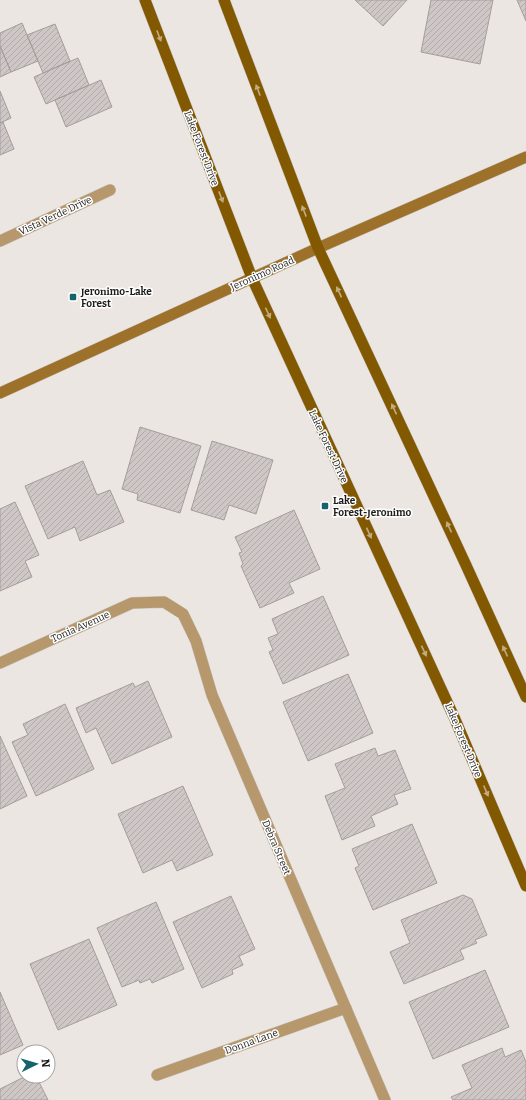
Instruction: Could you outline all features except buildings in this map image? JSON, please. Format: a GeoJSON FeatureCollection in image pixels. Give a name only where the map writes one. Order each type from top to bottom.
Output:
{"type":"FeatureCollection","features":[{"type":"Feature","properties":{"kind":"main road","name":"Lake Forest Drive"},"geometry":{"type":"LineString","coordinates":[[145,0],[252,278],[454,717],[526,886]]}},
{"type":"Feature","properties":{"kind":"main road"},"geometry":{"type":"LineString","coordinates":[[224,0],[318,248],[465,562],[526,697]]}},
{"type":"Feature","properties":{"kind":"main road","name":"Jeronimo Road"},"geometry":{"type":"LineString","coordinates":[[0,393],[318,248],[526,157]]}},
{"type":"Feature","properties":{"kind":"street","name":"Vista Verde Drive"},"geometry":{"type":"LineString","coordinates":[[0,241],[110,190]]}},
{"type":"Feature","properties":{"kind":"street","name":"Tonia Avenue"},"geometry":{"type":"LineString","coordinates":[[0,663],[132,603],[164,602]]}},
{"type":"Feature","properties":{"kind":"street","name":"Debra Street"},"geometry":{"type":"LineString","coordinates":[[164,602],[183,614],[196,641],[212,695],[385,1100]]}},
{"type":"Feature","properties":{"kind":"street","name":"Donna Lane"},"geometry":{"type":"LineString","coordinates":[[157,1075],[346,1008]]}},
{"type":"Feature","properties":{"kind":"place","name":"Jeronimo-Lake Forest"},"geometry":{"type":"Point","coordinates":[73,297]}},
{"type":"Feature","properties":{"kind":"place","name":"Lake Forest-Jeronimo"},"geometry":{"type":"Point","coordinates":[325,506]}}]}
